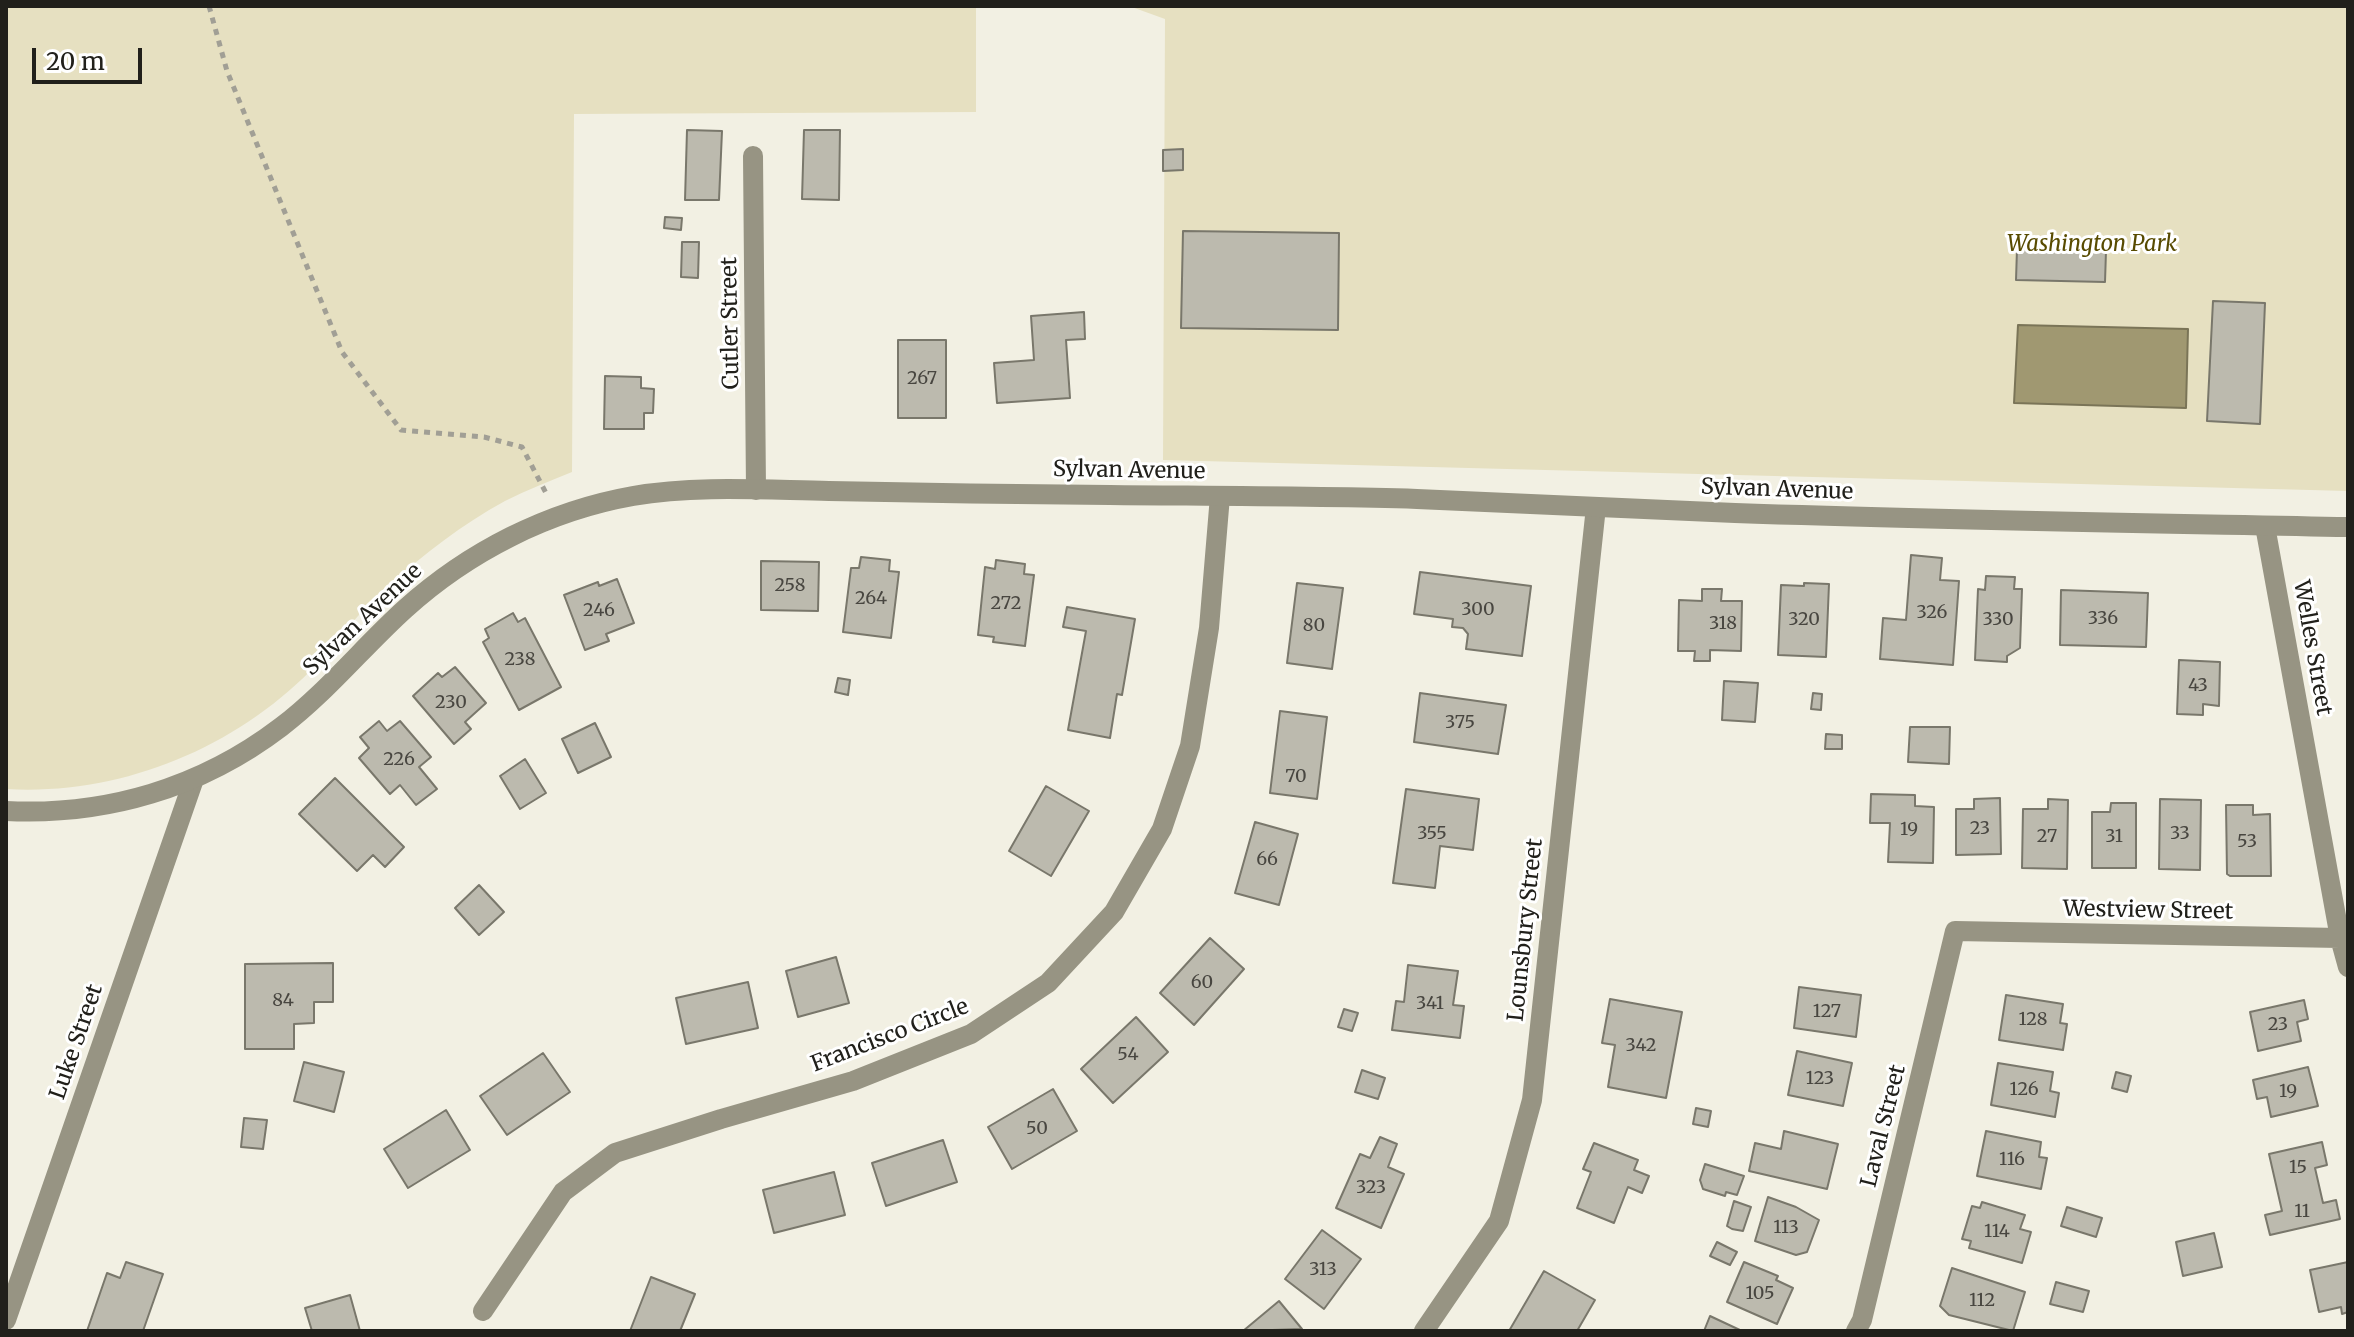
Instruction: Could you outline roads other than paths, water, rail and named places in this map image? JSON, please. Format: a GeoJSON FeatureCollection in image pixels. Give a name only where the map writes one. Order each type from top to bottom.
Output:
{"type":"FeatureCollection","features":[{"type":"Feature","properties":{"kind":"street","name":"Cutler Street"},"geometry":{"type":"LineString","coordinates":[[753,156],[756,490]]}},
{"type":"Feature","properties":{"kind":"street","name":"Sylvan Avenue"},"geometry":{"type":"LineString","coordinates":[[6,811],[59,813],[101,808],[194,779],[238,757],[298,714],[441,579],[490,547],[558,517],[610,501],[654,493],[756,490],[1417,499],[1596,507],[2348,527]]}},
{"type":"Feature","properties":{"kind":"street","name":"Francisco Circle"},"geometry":{"type":"LineString","coordinates":[[483,1311],[563,1192],[615,1153],[853,1081],[971,1034],[1048,983],[1114,912],[1162,829],[1190,746],[1209,628],[1220,496]]}},
{"type":"Feature","properties":{"kind":"street","name":"Lounsbury Street"},"geometry":{"type":"LineString","coordinates":[[1424,1331],[1499,1221],[1532,1100],[1596,507]]}},
{"type":"Feature","properties":{"kind":"street","name":"Welles Street"},"geometry":{"type":"LineString","coordinates":[[2265,526],[2340,938],[2348,967]]}},
{"type":"Feature","properties":{"kind":"street","name":"Luke Street"},"geometry":{"type":"LineString","coordinates":[[6,1320],[194,779]]}},
{"type":"Feature","properties":{"kind":"street","name":"Westview Street"},"geometry":{"type":"LineString","coordinates":[[1955,931],[2340,938]]}},
{"type":"Feature","properties":{"kind":"street","name":"Laval Street"},"geometry":{"type":"LineString","coordinates":[[1856,1331],[1862,1320],[1955,931]]}},
{"type":"Feature","properties":{"kind":"park label","name":"Washington Park"},"geometry":{"type":"Point","coordinates":[2092,245]}}]}
